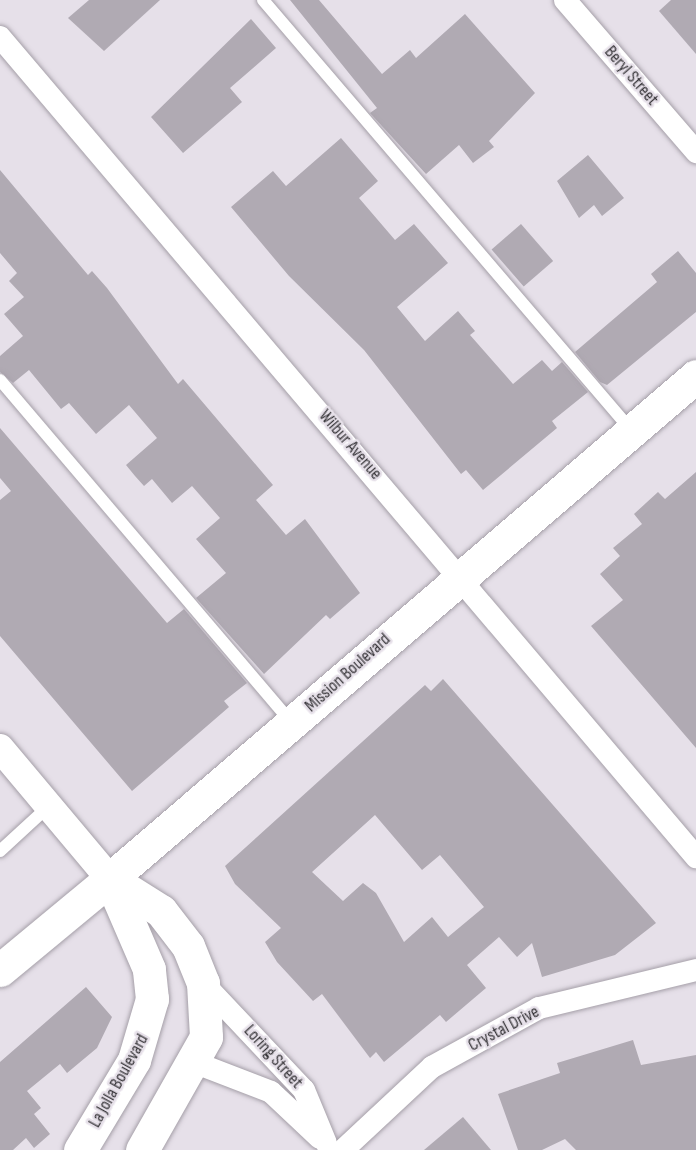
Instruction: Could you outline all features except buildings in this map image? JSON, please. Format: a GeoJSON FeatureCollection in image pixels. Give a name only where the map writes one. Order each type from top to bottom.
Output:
{"type":"FeatureCollection","features":[{"type":"Feature","properties":{"kind":"main road","name":"Mission Boulevard"},"geometry":{"type":"LineString","coordinates":[[0,970],[292,723],[460,574],[633,432],[696,376]]}},
{"type":"Feature","properties":{"kind":"main road"},"geometry":{"type":"LineString","coordinates":[[110,879],[161,911],[188,946],[203,983],[206,1037],[196,1063],[142,1150]]}},
{"type":"Feature","properties":{"kind":"main road","name":"La Jolla Boulevard"},"geometry":{"type":"LineString","coordinates":[[80,1150],[134,1060],[152,999],[149,969],[110,879]]}},
{"type":"Feature","properties":{"kind":"street","name":"Beryl Street"},"geometry":{"type":"LineString","coordinates":[[565,0],[696,152]]}},
{"type":"Feature","properties":{"kind":"street","name":"Wilbur Avenue"},"geometry":{"type":"LineString","coordinates":[[0,37],[460,574],[696,857]]}},
{"type":"Feature","properties":{"kind":"street"},"geometry":{"type":"LineString","coordinates":[[0,748],[110,879]]}},
{"type":"Feature","properties":{"kind":"street","name":"Crystal Drive"},"geometry":{"type":"LineString","coordinates":[[334,1148],[432,1067],[539,1008],[696,970]]}},
{"type":"Feature","properties":{"kind":"street","name":"Loring Street"},"geometry":{"type":"LineString","coordinates":[[203,983],[304,1090],[334,1148]]}},
{"type":"Feature","properties":{"kind":"street","name":"Loring Street"},"geometry":{"type":"LineString","coordinates":[[196,1063],[271,1092],[334,1148]]}},
{"type":"Feature","properties":{"kind":"lane"},"geometry":{"type":"LineString","coordinates":[[263,0],[633,432]]}},
{"type":"Feature","properties":{"kind":"lane"},"geometry":{"type":"LineString","coordinates":[[0,380],[292,723]]}},
{"type":"Feature","properties":{"kind":"lane"},"geometry":{"type":"LineString","coordinates":[[0,851],[49,806]]}}]}
